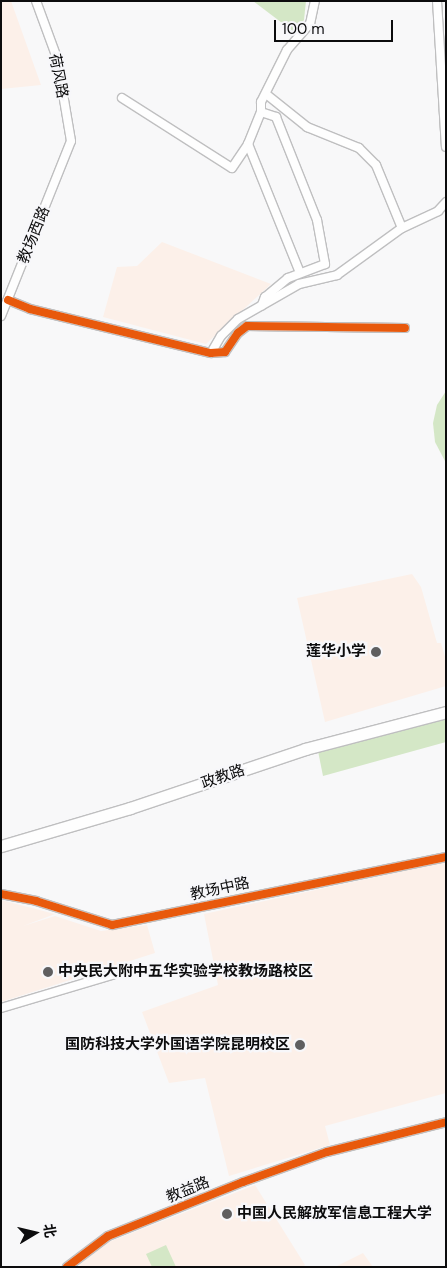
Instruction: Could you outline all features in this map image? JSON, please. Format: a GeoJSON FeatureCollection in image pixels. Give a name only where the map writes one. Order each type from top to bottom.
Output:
{"type":"FeatureCollection","features":[{"type":"Feature","properties":{"kind":"main road","name":"政教路"},"geometry":{"type":"LineString","coordinates":[[1,846],[130,808],[305,749],[446,712]]}},
{"type":"Feature","properties":{"kind":"street","name":"荷风路"},"geometry":{"type":"LineString","coordinates":[[36,1],[57,58],[71,142],[68,153]]}},
{"type":"Feature","properties":{"kind":"street"},"geometry":{"type":"LineString","coordinates":[[122,98],[232,168],[248,144],[261,112],[261,102],[287,50],[310,24],[315,1]]}},
{"type":"Feature","properties":{"kind":"street"},"geometry":{"type":"LineString","coordinates":[[437,1],[446,147]]}},
{"type":"Feature","properties":{"kind":"street"},"geometry":{"type":"LineString","coordinates":[[266,94],[307,127],[359,148],[376,165],[402,228]]}},
{"type":"Feature","properties":{"kind":"street"},"geometry":{"type":"LineString","coordinates":[[261,112],[276,117],[317,220],[325,264],[300,273],[276,285],[265,297],[262,305]]}},
{"type":"Feature","properties":{"kind":"street"},"geometry":{"type":"LineString","coordinates":[[248,144],[300,273]]}},
{"type":"Feature","properties":{"kind":"street","name":"教场西路"},"geometry":{"type":"LineString","coordinates":[[1,316],[68,153]]}},
{"type":"Feature","properties":{"kind":"street"},"geometry":{"type":"LineString","coordinates":[[211,353],[221,336],[238,319],[299,284],[337,276],[402,228],[438,211],[446,202]]}},
{"type":"Feature","properties":{"kind":"street"},"geometry":{"type":"LineString","coordinates":[[8,300],[30,309],[211,353],[225,352],[238,333],[248,326],[405,328]]}},
{"type":"Feature","properties":{"kind":"street","name":"教场中路"},"geometry":{"type":"LineString","coordinates":[[1,894],[36,901],[112,924],[446,857]]}},
{"type":"Feature","properties":{"kind":"street"},"geometry":{"type":"LineString","coordinates":[[1,1008],[122,972]]}},
{"type":"Feature","properties":{"kind":"street","name":"教益路"},"geometry":{"type":"LineString","coordinates":[[67,1267],[108,1236],[327,1152],[446,1122]]}},
{"type":"Feature","properties":{"kind":"shaded area"},"geometry":{"type":"Polygon","coordinates":[[[1,1],[11,1],[41,85],[1,89],[1,1]]]}},
{"type":"Feature","properties":{"kind":"shaded area"},"geometry":{"type":"Polygon","coordinates":[[[162,242],[271,284],[206,344],[103,317],[117,267],[137,266],[162,242]]]}},
{"type":"Feature","properties":{"kind":"shaded area","name":"莲华小学"},"geometry":{"type":"Polygon","coordinates":[[[412,574],[421,587],[437,643],[441,643],[446,660],[446,686],[325,722],[297,598],[412,574]]]}},
{"type":"Feature","properties":{"kind":"shaded area","name":"国防科技大学外国语学院昆明校区"},"geometry":{"type":"Polygon","coordinates":[[[446,862],[446,1093],[325,1126],[330,1145],[229,1176],[205,1078],[169,1083],[142,1012],[218,985],[204,914],[446,862]]]}},
{"type":"Feature","properties":{"kind":"shaded area","name":"中央民大附中五华实验学校教场路校区"},"geometry":{"type":"Polygon","coordinates":[[[1,900],[55,914],[23,926],[55,916],[101,931],[147,925],[155,953],[1,1002],[1,900]]]}},
{"type":"Feature","properties":{"kind":"shaded area","name":"中国人民解放军信息工程大学"},"geometry":{"type":"Polygon","coordinates":[[[255,1185],[305,1265],[303,1267],[78,1266],[106,1243],[255,1185]]]}},
{"type":"Feature","properties":{"kind":"shaded area","name":"中国人民解放军信息工程大学"},"geometry":{"type":"Polygon","coordinates":[[[363,1253],[373,1267],[335,1267],[363,1253]]]}},
{"type":"Feature","properties":{"kind":"green space"},"geometry":{"type":"Polygon","coordinates":[[[253,1],[306,1],[304,20],[294,32],[253,1]]]}},
{"type":"Feature","properties":{"kind":"green space"},"geometry":{"type":"Polygon","coordinates":[[[446,391],[446,463],[435,442],[433,423],[437,405],[446,391]]]}},
{"type":"Feature","properties":{"kind":"green space"},"geometry":{"type":"Polygon","coordinates":[[[446,716],[446,742],[323,776],[318,751],[446,716]]]}},
{"type":"Feature","properties":{"kind":"green space"},"geometry":{"type":"Polygon","coordinates":[[[166,1245],[176,1267],[152,1267],[146,1254],[166,1245]]]}},
{"type":"Feature","properties":{"kind":"cycle path"},"geometry":{"type":"LineString","coordinates":[[8,300],[30,309],[211,353],[225,352],[238,333],[247,326],[405,328]]}},
{"type":"Feature","properties":{"kind":"cycle path"},"geometry":{"type":"LineString","coordinates":[[1,894],[36,901],[112,925],[446,857]]}},
{"type":"Feature","properties":{"kind":"cycle path"},"geometry":{"type":"LineString","coordinates":[[67,1267],[108,1236],[243,1182],[327,1152],[446,1122]]}},
{"type":"Feature","properties":{"kind":"place","name":"莲华小学"},"geometry":{"type":"Point","coordinates":[376,652]}},
{"type":"Feature","properties":{"kind":"place","name":"中央民大附中五华实验学校教场路校区"},"geometry":{"type":"Point","coordinates":[48,972]}},
{"type":"Feature","properties":{"kind":"place","name":"国防科技大学外国语学院昆明校区"},"geometry":{"type":"Point","coordinates":[300,1045]}},
{"type":"Feature","properties":{"kind":"place","name":"中国人民解放军信息工程大学"},"geometry":{"type":"Point","coordinates":[227,1214]}}]}
